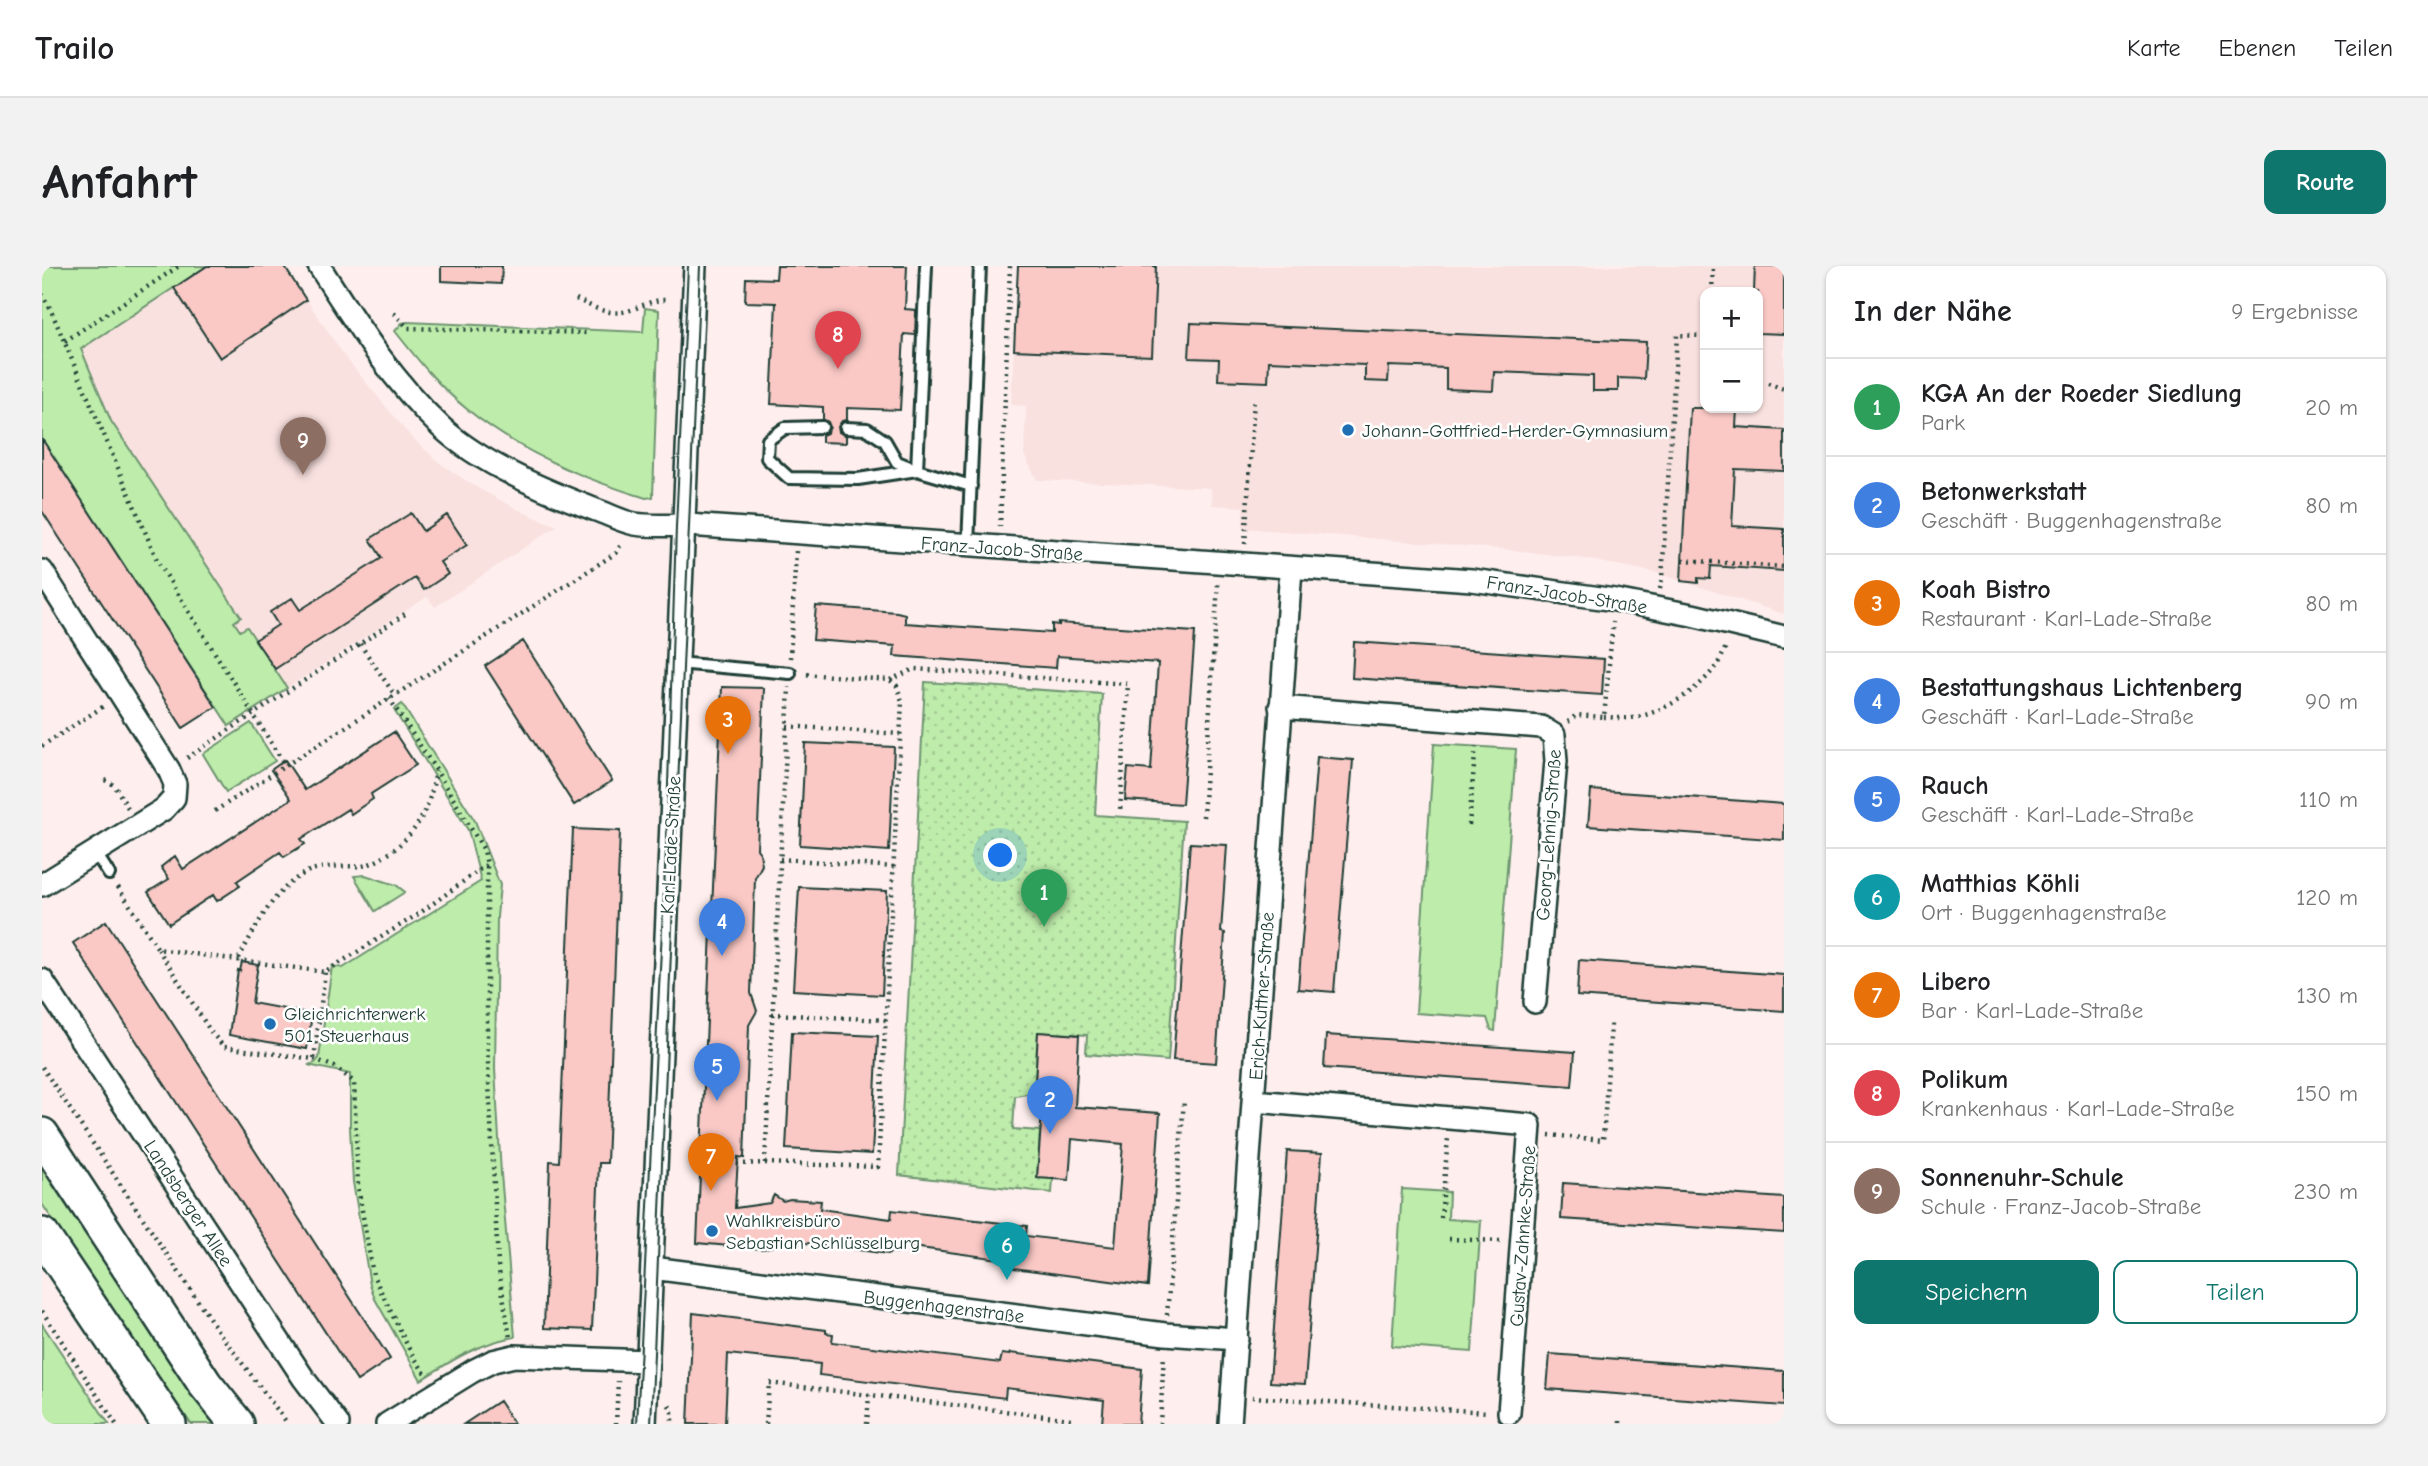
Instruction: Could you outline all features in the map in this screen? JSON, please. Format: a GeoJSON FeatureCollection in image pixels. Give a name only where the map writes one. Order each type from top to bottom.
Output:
{"type":"FeatureCollection","features":[{"type":"Feature","properties":{"kind":"main road"},"geometry":{"type":"LineString","coordinates":[[42,1135],[205,1384],[236,1424]]}},
{"type":"Feature","properties":{"kind":"main road"},"geometry":{"type":"LineString","coordinates":[[42,1235],[169,1424]]}},
{"type":"Feature","properties":{"kind":"street","name":"Franz-Jacob-Straße"},"geometry":{"type":"LineString","coordinates":[[319,266],[379,354],[442,427],[460,442],[557,495],[634,524],[797,532],[1244,566],[1472,580],[1615,600],[1784,637]]}},
{"type":"Feature","properties":{"kind":"street","name":"Karl-Lade-Straße"},"geometry":{"type":"LineString","coordinates":[[645,1424],[695,266]]}},
{"type":"Feature","properties":{"kind":"street","name":"Erich-Kuttner-Straße"},"geometry":{"type":"LineString","coordinates":[[1230,1424],[1291,569]]}},
{"type":"Feature","properties":{"kind":"street"},"geometry":{"type":"LineString","coordinates":[[42,571],[122,695],[175,784],[174,799],[164,809],[42,885]]}},
{"type":"Feature","properties":{"kind":"street","name":"Georg-Lehnig-Straße"},"geometry":{"type":"LineString","coordinates":[[1280,707],[1541,727],[1553,735],[1556,761],[1535,1002]]}},
{"type":"Feature","properties":{"kind":"street","name":"Landsberger Allee"},"geometry":{"type":"LineString","coordinates":[[42,980],[304,1379],[338,1424]]}},
{"type":"Feature","properties":{"kind":"street","name":"Gustav-Zahnke-Straße"},"geometry":{"type":"LineString","coordinates":[[1255,1101],[1530,1125],[1509,1413]]}},
{"type":"Feature","properties":{"kind":"street","name":"Buggenhagenstraße"},"geometry":{"type":"LineString","coordinates":[[652,1268],[1166,1334],[1237,1339]]}},
{"type":"Feature","properties":{"kind":"street"},"geometry":{"type":"LineString","coordinates":[[387,1424],[473,1371],[493,1361],[513,1356],[648,1361]]}},
{"type":"Feature","properties":{"kind":"lane"},"geometry":{"type":"LineString","coordinates":[[917,470],[926,266]]}},
{"type":"Feature","properties":{"kind":"lane"},"geometry":{"type":"LineString","coordinates":[[968,545],[979,266]]}},
{"type":"Feature","properties":{"kind":"lane"},"geometry":{"type":"LineString","coordinates":[[822,428],[785,428],[768,440],[767,458],[789,478],[858,479],[917,470]]}},
{"type":"Feature","properties":{"kind":"lane"},"geometry":{"type":"LineString","coordinates":[[846,428],[867,429],[885,441],[897,462],[971,486]]}},
{"type":"Feature","properties":{"kind":"lane"},"geometry":{"type":"LineString","coordinates":[[677,663],[790,673]]}},
{"type":"Feature","properties":{"kind":"lane"},"geometry":{"type":"LineString","coordinates":[[95,852],[109,874]]}},
{"type":"Feature","properties":{"kind":"path"},"geometry":{"type":"LineString","coordinates":[[65,341],[178,266]]}},
{"type":"Feature","properties":{"kind":"path"},"geometry":{"type":"LineString","coordinates":[[999,547],[1010,266]]}},
{"type":"Feature","properties":{"kind":"path"},"geometry":{"type":"LineString","coordinates":[[1712,287],[1713,266]]}},
{"type":"Feature","properties":{"kind":"path"},"geometry":{"type":"LineString","coordinates":[[42,294],[65,341],[158,562],[285,765]]}},
{"type":"Feature","properties":{"kind":"path"},"geometry":{"type":"LineString","coordinates":[[576,299],[600,311],[615,313],[666,300]]}},
{"type":"Feature","properties":{"kind":"path"},"geometry":{"type":"LineString","coordinates":[[394,313],[408,328],[589,333]]}},
{"type":"Feature","properties":{"kind":"path"},"geometry":{"type":"LineString","coordinates":[[1655,608],[1662,579],[1677,335],[1700,336]]}},
{"type":"Feature","properties":{"kind":"path"},"geometry":{"type":"LineString","coordinates":[[1768,383],[1784,389]]}},
{"type":"Feature","properties":{"kind":"path"},"geometry":{"type":"LineString","coordinates":[[1244,566],[1254,399]]}},
{"type":"Feature","properties":{"kind":"path"},"geometry":{"type":"LineString","coordinates":[[215,811],[617,553],[634,524]]}},
{"type":"Feature","properties":{"kind":"path"},"geometry":{"type":"LineString","coordinates":[[765,1163],[797,532]]}},
{"type":"Feature","properties":{"kind":"path"},"geometry":{"type":"LineString","coordinates":[[1683,560],[1784,567]]}},
{"type":"Feature","properties":{"kind":"path"},"geometry":{"type":"LineString","coordinates":[[1203,817],[1219,564]]}},
{"type":"Feature","properties":{"kind":"path"},"geometry":{"type":"LineString","coordinates":[[1604,717],[1615,600]]}},
{"type":"Feature","properties":{"kind":"path"},"geometry":{"type":"LineString","coordinates":[[182,761],[405,614]]}},
{"type":"Feature","properties":{"kind":"path"},"geometry":{"type":"LineString","coordinates":[[1553,735],[1576,715],[1630,718],[1642,716],[1689,693],[1724,656],[1730,624]]}},
{"type":"Feature","properties":{"kind":"path"},"geometry":{"type":"LineString","coordinates":[[360,644],[484,850],[487,865],[487,1043],[498,1265],[513,1356]]}},
{"type":"Feature","properties":{"kind":"path"},"geometry":{"type":"LineString","coordinates":[[790,673],[890,680],[914,669],[1128,684],[1119,811]]}},
{"type":"Feature","properties":{"kind":"path"},"geometry":{"type":"LineString","coordinates":[[737,1164],[878,1167],[902,701],[897,686],[890,680]]}},
{"type":"Feature","properties":{"kind":"path"},"geometry":{"type":"LineString","coordinates":[[42,746],[122,695]]}},
{"type":"Feature","properties":{"kind":"path"},"geometry":{"type":"LineString","coordinates":[[1469,825],[1478,721]]}},
{"type":"Feature","properties":{"kind":"path"},"geometry":{"type":"LineString","coordinates":[[787,726],[900,734]]}},
{"type":"Feature","properties":{"kind":"path"},"geometry":{"type":"LineString","coordinates":[[239,958],[262,915],[287,887],[309,871],[366,865],[384,857],[405,841],[420,824],[431,799],[436,770]]}},
{"type":"Feature","properties":{"kind":"path"},"geometry":{"type":"LineString","coordinates":[[105,780],[114,785],[139,825]]}},
{"type":"Feature","properties":{"kind":"path"},"geometry":{"type":"LineString","coordinates":[[780,859],[894,867]]}},
{"type":"Feature","properties":{"kind":"path"},"geometry":{"type":"LineString","coordinates":[[158,949],[239,958],[325,972],[420,913],[487,865]]}},
{"type":"Feature","properties":{"kind":"path"},"geometry":{"type":"LineString","coordinates":[[109,874],[211,1032],[224,1046],[314,1059],[335,1068],[354,1082],[358,1187],[373,1275],[410,1351],[438,1394]]}},
{"type":"Feature","properties":{"kind":"path"},"geometry":{"type":"LineString","coordinates":[[314,1059],[325,972]]}},
{"type":"Feature","properties":{"kind":"path"},"geometry":{"type":"LineString","coordinates":[[772,1014],[886,1020]]}},
{"type":"Feature","properties":{"kind":"path"},"geometry":{"type":"LineString","coordinates":[[1529,1133],[1603,1140],[1611,1024]]}},
{"type":"Feature","properties":{"kind":"path"},"geometry":{"type":"LineString","coordinates":[[42,1067],[218,1331],[288,1424]]}},
{"type":"Feature","properties":{"kind":"path"},"geometry":{"type":"LineString","coordinates":[[1160,1424],[1184,1100]]}},
{"type":"Feature","properties":{"kind":"path"},"geometry":{"type":"LineString","coordinates":[[1441,1218],[1450,1118]]}},
{"type":"Feature","properties":{"kind":"path"},"geometry":{"type":"LineString","coordinates":[[1449,1239],[1522,1242]]}},
{"type":"Feature","properties":{"kind":"path"},"geometry":{"type":"LineString","coordinates":[[42,1311],[116,1424]]}},
{"type":"Feature","properties":{"kind":"path"},"geometry":{"type":"LineString","coordinates":[[616,1424],[617,1385],[623,1360]]}},
{"type":"Feature","properties":{"kind":"path"},"geometry":{"type":"LineString","coordinates":[[766,1424],[769,1382],[1071,1419],[1071,1424]]}},
{"type":"Feature","properties":{"kind":"path"},"geometry":{"type":"LineString","coordinates":[[867,1424],[869,1395]]}},
{"type":"Feature","properties":{"kind":"path"},"geometry":{"type":"LineString","coordinates":[[1232,1396],[1509,1413]]}},
{"type":"Feature","properties":{"kind":"shaded area"},"geometry":{"type":"Polygon","coordinates":[[[207,266],[284,266],[345,357],[411,437],[441,464],[476,487],[521,511],[557,526],[435,607],[427,597],[287,688],[247,627],[240,631],[234,621],[240,616],[111,421],[81,349],[207,266]]]}},
{"type":"Feature","properties":{"kind":"shaded area","name":"Johann-Gottfried-Herder-Gymnasium"},"geometry":{"type":"Polygon","coordinates":[[[1018,266],[1784,266],[1784,614],[1653,572],[1585,559],[1511,550],[1243,528],[1243,507],[1212,505],[1211,488],[1037,480],[1024,455],[1026,406],[1011,405],[1018,266]]]}},
{"type":"Feature","properties":{"kind":"green space"},"geometry":{"type":"Polygon","coordinates":[[[42,266],[207,266],[81,349],[111,421],[241,617],[234,622],[240,631],[247,627],[287,688],[229,726],[42,439],[42,266]]]}},
{"type":"Feature","properties":{"kind":"green space"},"geometry":{"type":"Polygon","coordinates":[[[645,308],[659,310],[653,497],[646,498],[576,473],[509,439],[448,392],[420,363],[395,331],[402,323],[407,322],[643,332],[645,308]]]}},
{"type":"Feature","properties":{"kind":"green space"},"geometry":{"type":"Polygon","coordinates":[[[925,682],[1102,694],[1095,815],[1184,821],[1168,1061],[1086,1054],[1087,1035],[1038,1032],[1034,1093],[1015,1096],[1013,1129],[1040,1131],[1037,1177],[1053,1179],[1052,1193],[899,1175],[925,682]]]}},
{"type":"Feature","properties":{"kind":"green space"},"geometry":{"type":"Polygon","coordinates":[[[402,704],[475,821],[500,885],[497,917],[495,1069],[515,1337],[478,1348],[421,1380],[375,1299],[370,1285],[353,1182],[350,1074],[308,1065],[319,1058],[332,966],[343,968],[481,881],[468,830],[394,710],[402,704]]]}},
{"type":"Feature","properties":{"kind":"green space"},"geometry":{"type":"Polygon","coordinates":[[[251,723],[275,761],[226,792],[203,754],[251,723]]]}},
{"type":"Feature","properties":{"kind":"green space"},"geometry":{"type":"Polygon","coordinates":[[[1434,744],[1516,749],[1495,1031],[1491,1030],[1487,1018],[1416,1013],[1434,744]]]}},
{"type":"Feature","properties":{"kind":"green space"},"geometry":{"type":"Polygon","coordinates":[[[365,875],[396,885],[405,892],[375,911],[354,876],[365,875]]]}},
{"type":"Feature","properties":{"kind":"green space"},"geometry":{"type":"Polygon","coordinates":[[[42,1169],[183,1379],[218,1424],[191,1424],[42,1204],[42,1169]]]}},
{"type":"Feature","properties":{"kind":"green space"},"geometry":{"type":"Polygon","coordinates":[[[1402,1189],[1449,1192],[1448,1219],[1481,1221],[1472,1352],[1392,1346],[1402,1189]]]}},
{"type":"Feature","properties":{"kind":"green space"},"geometry":{"type":"Polygon","coordinates":[[[42,1324],[109,1424],[42,1424],[42,1324]]]}},
{"type":"Feature","properties":{"kind":"building"},"geometry":{"type":"Polygon","coordinates":[[[207,266],[284,266],[306,300],[220,358],[174,288],[207,266]]]}},
{"type":"Feature","properties":{"kind":"building"},"geometry":{"type":"Polygon","coordinates":[[[441,266],[502,266],[501,284],[441,281],[441,266]]]}},
{"type":"Feature","properties":{"kind":"building"},"geometry":{"type":"Polygon","coordinates":[[[777,266],[907,266],[905,309],[916,310],[915,335],[904,334],[900,410],[847,408],[847,420],[842,421],[838,427],[839,432],[846,436],[846,443],[822,442],[822,435],[827,433],[830,427],[823,419],[823,407],[771,404],[776,303],[745,302],[746,278],[776,279],[777,266]]]}},
{"type":"Feature","properties":{"kind":"building"},"geometry":{"type":"Polygon","coordinates":[[[1018,266],[1156,266],[1152,356],[1014,350],[1018,266]]]}},
{"type":"Feature","properties":{"kind":"building"},"geometry":{"type":"Polygon","coordinates":[[[1755,266],[1784,266],[1784,334],[1763,333],[1763,287],[1754,287],[1755,266]]]}},
{"type":"Feature","properties":{"kind":"building"},"geometry":{"type":"Polygon","coordinates":[[[1191,323],[1646,342],[1644,379],[1618,378],[1618,391],[1593,391],[1593,376],[1494,372],[1493,391],[1446,389],[1446,368],[1389,366],[1388,382],[1365,381],[1365,365],[1269,361],[1268,382],[1218,380],[1219,359],[1189,358],[1191,323]]]}},
{"type":"Feature","properties":{"kind":"building"},"geometry":{"type":"Polygon","coordinates":[[[1690,408],[1700,408],[1700,413],[1737,413],[1736,427],[1784,430],[1784,471],[1735,469],[1732,526],[1784,529],[1784,571],[1711,566],[1710,579],[1698,578],[1698,583],[1681,581],[1690,408]]]}},
{"type":"Feature","properties":{"kind":"building"},"geometry":{"type":"Polygon","coordinates":[[[42,439],[216,707],[183,728],[42,511],[42,439]]]}},
{"type":"Feature","properties":{"kind":"building"},"geometry":{"type":"Polygon","coordinates":[[[411,513],[423,531],[447,515],[467,545],[440,562],[448,574],[424,590],[415,578],[275,669],[255,640],[278,625],[270,612],[292,598],[300,610],[382,558],[370,539],[411,513]]]}},
{"type":"Feature","properties":{"kind":"building"},"geometry":{"type":"Polygon","coordinates":[[[816,606],[897,612],[905,614],[905,623],[1052,633],[1052,624],[1059,623],[1195,632],[1182,804],[1125,800],[1128,768],[1151,770],[1158,663],[1057,656],[1056,668],[894,656],[895,646],[813,640],[816,606]]]}},
{"type":"Feature","properties":{"kind":"building"},"geometry":{"type":"Polygon","coordinates":[[[523,641],[612,781],[574,805],[485,666],[523,641]]]}},
{"type":"Feature","properties":{"kind":"building"},"geometry":{"type":"Polygon","coordinates":[[[1354,642],[1604,659],[1602,695],[1352,678],[1354,642]]]}},
{"type":"Feature","properties":{"kind":"building"},"geometry":{"type":"Polygon","coordinates":[[[722,687],[764,688],[757,849],[762,865],[755,878],[751,993],[757,1011],[749,1025],[744,1158],[738,1157],[735,1208],[770,1203],[774,1195],[783,1201],[821,1201],[820,1209],[891,1219],[892,1210],[1027,1226],[1026,1236],[1115,1247],[1123,1144],[1072,1139],[1069,1180],[1037,1178],[1044,1084],[1035,1084],[1038,1032],[1079,1035],[1075,1107],[1160,1113],[1148,1286],[1013,1268],[1014,1261],[898,1245],[897,1253],[889,1254],[807,1243],[780,1244],[763,1249],[697,1243],[722,687]]]}},
{"type":"Feature","properties":{"kind":"building"},"geometry":{"type":"Polygon","coordinates":[[[394,732],[416,765],[371,794],[373,799],[351,814],[348,809],[301,839],[305,844],[284,857],[280,852],[237,881],[240,886],[217,901],[213,895],[169,924],[148,892],[169,879],[161,867],[175,856],[183,869],[291,799],[271,770],[285,760],[305,790],[394,732]]]}},
{"type":"Feature","properties":{"kind":"building"},"geometry":{"type":"Polygon","coordinates":[[[805,743],[894,747],[889,851],[800,845],[805,743]]]}},
{"type":"Feature","properties":{"kind":"building"},"geometry":{"type":"Polygon","coordinates":[[[1317,757],[1353,760],[1334,992],[1298,989],[1317,757]]]}},
{"type":"Feature","properties":{"kind":"building"},"geometry":{"type":"Polygon","coordinates":[[[1591,790],[1784,804],[1784,840],[1588,826],[1591,790]]]}},
{"type":"Feature","properties":{"kind":"building"},"geometry":{"type":"Polygon","coordinates":[[[573,829],[620,831],[607,1163],[599,1163],[592,1330],[544,1328],[550,1161],[559,1162],[573,829]]]}},
{"type":"Feature","properties":{"kind":"building"},"geometry":{"type":"Polygon","coordinates":[[[1190,843],[1227,845],[1221,932],[1225,933],[1216,1063],[1173,1060],[1190,843]]]}},
{"type":"Feature","properties":{"kind":"building"},"geometry":{"type":"Polygon","coordinates":[[[799,887],[887,891],[882,995],[793,990],[799,887]]]}},
{"type":"Feature","properties":{"kind":"building"},"geometry":{"type":"Polygon","coordinates":[[[106,921],[390,1359],[357,1381],[73,943],[106,921]]]}},
{"type":"Feature","properties":{"kind":"building"},"geometry":{"type":"Polygon","coordinates":[[[1579,960],[1784,975],[1784,1011],[1577,996],[1579,960]]]}},
{"type":"Feature","properties":{"kind":"building","name":"Gleichrichterwerk 501 Steuerhaus"},"geometry":{"type":"Polygon","coordinates":[[[242,962],[258,965],[252,1003],[312,1014],[307,1049],[229,1035],[238,970],[240,971],[242,962]]]}},
{"type":"Feature","properties":{"kind":"building"},"geometry":{"type":"Polygon","coordinates":[[[792,1032],[878,1036],[872,1154],[786,1149],[792,1032]]]}},
{"type":"Feature","properties":{"kind":"building"},"geometry":{"type":"Polygon","coordinates":[[[1326,1035],[1575,1052],[1572,1086],[1324,1068],[1326,1035]]]}},
{"type":"Feature","properties":{"kind":"building"},"geometry":{"type":"Polygon","coordinates":[[[1287,1151],[1322,1153],[1305,1384],[1270,1382],[1287,1151]]]}},
{"type":"Feature","properties":{"kind":"building"},"geometry":{"type":"Polygon","coordinates":[[[1563,1183],[1784,1198],[1784,1233],[1561,1219],[1563,1183]]]}},
{"type":"Feature","properties":{"kind":"building"},"geometry":{"type":"Polygon","coordinates":[[[693,1313],[826,1330],[826,1333],[833,1334],[832,1342],[1000,1363],[1002,1354],[1010,1353],[1142,1369],[1138,1424],[1102,1424],[1104,1400],[1006,1388],[1005,1398],[819,1375],[820,1364],[728,1354],[725,1424],[688,1424],[693,1313]]]}},
{"type":"Feature","properties":{"kind":"building"},"geometry":{"type":"Polygon","coordinates":[[[1550,1354],[1784,1371],[1784,1406],[1547,1389],[1550,1354]]]}},
{"type":"Feature","properties":{"kind":"building"},"geometry":{"type":"Polygon","coordinates":[[[499,1401],[514,1424],[464,1424],[499,1401]]]}},
{"type":"Feature","properties":{"kind":"tram line"},"geometry":{"type":"LineString","coordinates":[[637,1424],[666,850],[676,527],[688,266]]}},
{"type":"Feature","properties":{"kind":"tram line"},"geometry":{"type":"LineString","coordinates":[[651,1424],[700,266]]}},
{"type":"Feature","properties":{"kind":"place","name":"Polikum"},"geometry":{"type":"Point","coordinates":[838,369]}},
{"type":"Feature","properties":{"kind":"place","name":"Johann-Gottfried-Herder-Gymnasium"},"geometry":{"type":"Point","coordinates":[1348,430]}},
{"type":"Feature","properties":{"kind":"place","name":"Sonnenuhr-Schule"},"geometry":{"type":"Point","coordinates":[303,475]}},
{"type":"Feature","properties":{"kind":"place","name":"Koah Bistro"},"geometry":{"type":"Point","coordinates":[728,754]}},
{"type":"Feature","properties":{"kind":"place","name":"KGA An der Roeder Siedlung"},"geometry":{"type":"Point","coordinates":[1044,927]}},
{"type":"Feature","properties":{"kind":"place","name":"Bestattungshaus Lichtenberg"},"geometry":{"type":"Point","coordinates":[722,956]}},
{"type":"Feature","properties":{"kind":"place","name":"Gleichrichterwerk 501 Steuerhaus"},"geometry":{"type":"Point","coordinates":[270,1024]}},
{"type":"Feature","properties":{"kind":"place","name":"Rauch"},"geometry":{"type":"Point","coordinates":[717,1101]}},
{"type":"Feature","properties":{"kind":"place","name":"Betonwerkstatt"},"geometry":{"type":"Point","coordinates":[1050,1134]}},
{"type":"Feature","properties":{"kind":"place","name":"Libero"},"geometry":{"type":"Point","coordinates":[711,1191]}},
{"type":"Feature","properties":{"kind":"place","name":"Wahlkreisbüro Sebastian Schlüsselburg"},"geometry":{"type":"Point","coordinates":[712,1231]}},
{"type":"Feature","properties":{"kind":"place","name":"Matthias Köhli"},"geometry":{"type":"Point","coordinates":[1007,1280]}}]}
